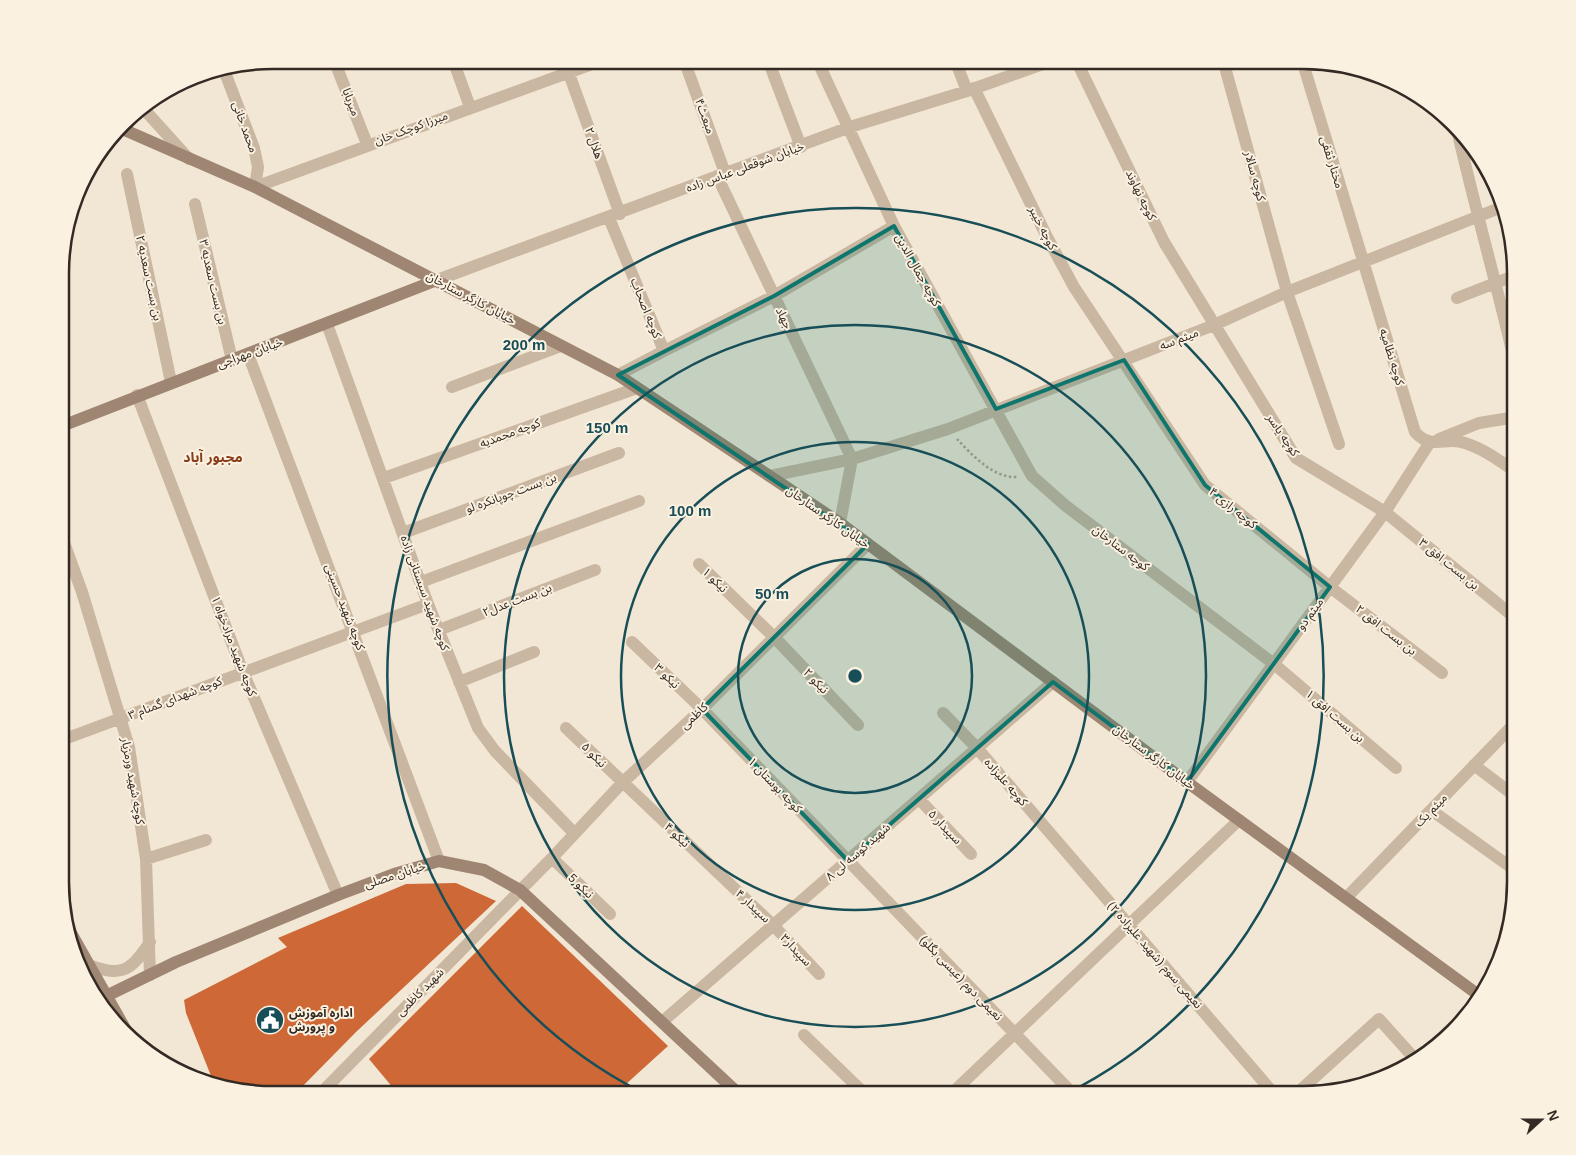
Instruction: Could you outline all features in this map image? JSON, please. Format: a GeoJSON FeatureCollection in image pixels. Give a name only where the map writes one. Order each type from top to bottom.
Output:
{"type":"FeatureCollection","features":[{"type":"Feature","properties":{"kind":"street","name":"میربابا"},"geometry":{"type":"LineString","coordinates":[[338,69],[367,144]]}},
{"type":"Feature","properties":{"kind":"street"},"geometry":{"type":"LineString","coordinates":[[456,69],[470,107]]}},
{"type":"Feature","properties":{"kind":"street","name":"هلال ۲"},"geometry":{"type":"LineString","coordinates":[[567,69],[615,216]]}},
{"type":"Feature","properties":{"kind":"street","name":"میرزا کوچک خان"},"geometry":{"type":"LineString","coordinates":[[255,186],[579,69]]}},
{"type":"Feature","properties":{"kind":"street","name":"مبعث۴"},"geometry":{"type":"LineString","coordinates":[[687,69],[721,174]]}},
{"type":"Feature","properties":{"kind":"street"},"geometry":{"type":"LineString","coordinates":[[771,69],[801,147]]}},
{"type":"Feature","properties":{"kind":"street","name":"کوچه جمال الدین"},"geometry":{"type":"LineString","coordinates":[[821,69],[850,127],[894,226],[996,409]]}},
{"type":"Feature","properties":{"kind":"street","name":"کوچه خیبر"},"geometry":{"type":"LineString","coordinates":[[960,69],[1074,286],[1124,360]]}},
{"type":"Feature","properties":{"kind":"street","name":"خیابان شوقعلی عباس زاده"},"geometry":{"type":"LineString","coordinates":[[437,280],[615,216],[721,174],[801,147],[850,127],[970,90],[1029,69]]}},
{"type":"Feature","properties":{"kind":"street","name":"کوچه نهاوند"},"geometry":{"type":"LineString","coordinates":[[1080,69],[1164,242],[1214,325]]}},
{"type":"Feature","properties":{"kind":"street","name":"کوچه سالار"},"geometry":{"type":"LineString","coordinates":[[1225,69],[1287,292],[1339,444]]}},
{"type":"Feature","properties":{"kind":"street","name":"مختار ثقفی"},"geometry":{"type":"LineString","coordinates":[[1305,69],[1362,264]]}},
{"type":"Feature","properties":{"kind":"street","name":"محمد خانی"},"geometry":{"type":"LineString","coordinates":[[226,75],[254,148],[258,168],[255,186]]}},
{"type":"Feature","properties":{"kind":"street"},"geometry":{"type":"LineString","coordinates":[[147,112],[190,160]]}},
{"type":"Feature","properties":{"kind":"street","name":"خیابان کارگر ستارخان"},"geometry":{"type":"LineString","coordinates":[[126,131],[190,160],[255,186],[618,375],[868,544],[1187,782],[1475,992]]}},
{"type":"Feature","properties":{"kind":"street"},"geometry":{"type":"LineString","coordinates":[[1460,141],[1477,217],[1497,282],[1507,327]]}},
{"type":"Feature","properties":{"kind":"street","name":"بن بست سعدیه ۲"},"geometry":{"type":"LineString","coordinates":[[126,174],[171,382]]}},
{"type":"Feature","properties":{"kind":"street","name":"جهاد"},"geometry":{"type":"LineString","coordinates":[[721,174],[774,296],[852,459]]}},
{"type":"Feature","properties":{"kind":"street","name":"بن بست سعدیه ۳"},"geometry":{"type":"LineString","coordinates":[[195,204],[232,360]]}},
{"type":"Feature","properties":{"kind":"street","name":"میثم سه"},"geometry":{"type":"LineString","coordinates":[[770,476],[852,459],[948,429],[1214,325],[1287,292],[1362,264],[1497,209]]}},
{"type":"Feature","properties":{"kind":"street","name":"کوچه اصحاب"},"geometry":{"type":"LineString","coordinates":[[615,216],[664,351],[618,375]]}},
{"type":"Feature","properties":{"kind":"street"},"geometry":{"type":"LineString","coordinates":[[664,351],[774,296],[894,226]]}},
{"type":"Feature","properties":{"kind":"street","name":"کوچه نظامیه"},"geometry":{"type":"LineString","coordinates":[[1362,264],[1415,432],[1421,439],[1430,442]]}},
{"type":"Feature","properties":{"kind":"street"},"geometry":{"type":"LineString","coordinates":[[1457,298],[1507,278]]}},
{"type":"Feature","properties":{"kind":"street","name":"خیابان مهراجی"},"geometry":{"type":"LineString","coordinates":[[69,423],[437,280]]}},
{"type":"Feature","properties":{"kind":"street","name":"کوچه شهید سیستانی زاده"},"geometry":{"type":"LineString","coordinates":[[327,324],[428,604],[478,728],[495,751],[574,833]]}},
{"type":"Feature","properties":{"kind":"street","name":"کوچه یاسر"},"geometry":{"type":"LineString","coordinates":[[1214,325],[1296,458],[1385,512]]}},
{"type":"Feature","properties":{"kind":"street"},"geometry":{"type":"LineString","coordinates":[[452,387],[561,346]]}},
{"type":"Feature","properties":{"kind":"street","name":"کوچه شهید حسینی"},"geometry":{"type":"LineString","coordinates":[[248,354],[354,631],[439,861]]}},
{"type":"Feature","properties":{"kind":"street","name":"کوچه رازی ۴"},"geometry":{"type":"LineString","coordinates":[[1124,360],[1205,485],[1330,587]]}},
{"type":"Feature","properties":{"kind":"street","name":"کوچه محمدیه"},"geometry":{"type":"LineString","coordinates":[[384,478],[637,388]]}},
{"type":"Feature","properties":{"kind":"street","name":"۱ کوچه شهید مرادخواه"},"geometry":{"type":"LineString","coordinates":[[137,395],[243,672],[338,895]]}},
{"type":"Feature","properties":{"kind":"street","name":"کوچه ستارخان"},"geometry":{"type":"LineString","coordinates":[[996,409],[1032,476],[1066,506],[1274,664]]}},
{"type":"Feature","properties":{"kind":"street"},"geometry":{"type":"LineString","coordinates":[[1430,442],[1479,423],[1507,418]]}},
{"type":"Feature","properties":{"kind":"street"},"geometry":{"type":"LineString","coordinates":[[1430,442],[1463,442],[1486,452],[1507,466]]}},
{"type":"Feature","properties":{"kind":"street","name":"میثم دو"},"geometry":{"type":"LineString","coordinates":[[1187,782],[1385,512],[1430,442]]}},
{"type":"Feature","properties":{"kind":"street","name":"بن بست چوپانکره لو"},"geometry":{"type":"LineString","coordinates":[[403,533],[619,453]]}},
{"type":"Feature","properties":{"kind":"street"},"geometry":{"type":"LineString","coordinates":[[840,524],[852,459]]}},
{"type":"Feature","properties":{"kind":"street"},"geometry":{"type":"LineString","coordinates":[[421,582],[639,501]]}},
{"type":"Feature","properties":{"kind":"street","name":"بن بست افق ۳"},"geometry":{"type":"LineString","coordinates":[[1385,512],[1507,611]]}},
{"type":"Feature","properties":{"kind":"street","name":"کاظمی"},"geometry":{"type":"LineString","coordinates":[[520,890],[622,783],[702,709],[868,544]]}},
{"type":"Feature","properties":{"kind":"street","name":"کوچه شهید ورمزیار"},"geometry":{"type":"LineString","coordinates":[[69,556],[82,592],[129,747],[146,859],[150,975]]}},
{"type":"Feature","properties":{"kind":"street","name":"نیکو ۱"},"geometry":{"type":"LineString","coordinates":[[699,564],[774,637]]}},
{"type":"Feature","properties":{"kind":"street","name":"بن بست عدل۲"},"geometry":{"type":"LineString","coordinates":[[439,630],[595,570]]}},
{"type":"Feature","properties":{"kind":"street","name":"بن بست افق ۲"},"geometry":{"type":"LineString","coordinates":[[1330,587],[1442,673]]}},
{"type":"Feature","properties":{"kind":"street","name":"۳ کوچه شهدای گمنام"},"geometry":{"type":"LineString","coordinates":[[69,737],[428,604]]}},
{"type":"Feature","properties":{"kind":"street","name":"نیکو ۲"},"geometry":{"type":"LineString","coordinates":[[774,637],[858,724]]}},
{"type":"Feature","properties":{"kind":"street","name":"نیکو ۳"},"geometry":{"type":"LineString","coordinates":[[632,642],[702,709]]}},
{"type":"Feature","properties":{"kind":"street"},"geometry":{"type":"LineString","coordinates":[[459,682],[534,652]]}},
{"type":"Feature","properties":{"kind":"street","name":"بن بست افق ۱"},"geometry":{"type":"LineString","coordinates":[[1274,664],[1396,768]]}},
{"type":"Feature","properties":{"kind":"street","name":"شهید کوسه لی ۸"},"geometry":{"type":"LineString","coordinates":[[662,1022],[1053,682]]}},
{"type":"Feature","properties":{"kind":"street","name":"کوچه بوستان ۱"},"geometry":{"type":"LineString","coordinates":[[702,709],[848,861]]}},
{"type":"Feature","properties":{"kind":"street","name":"کوچه علیزاده"},"geometry":{"type":"LineString","coordinates":[[942,713],[977,748],[1036,816]]}},
{"type":"Feature","properties":{"kind":"street","name":"نیکو ۵"},"geometry":{"type":"LineString","coordinates":[[566,728],[622,783]]}},
{"type":"Feature","properties":{"kind":"street","name":"میثم یک"},"geometry":{"type":"LineString","coordinates":[[1346,898],[1505,733]]}},
{"type":"Feature","properties":{"kind":"street"},"geometry":{"type":"LineString","coordinates":[[1474,766],[1507,790]]}},
{"type":"Feature","properties":{"kind":"street","name":"نیکو ۴"},"geometry":{"type":"LineString","coordinates":[[622,783],[732,887]]}},
{"type":"Feature","properties":{"kind":"street","name":"سپیدار ۵"},"geometry":{"type":"LineString","coordinates":[[919,799],[971,854]]}},
{"type":"Feature","properties":{"kind":"street"},"geometry":{"type":"LineString","coordinates":[[1431,810],[1507,865]]}},
{"type":"Feature","properties":{"kind":"street","name":"نعیمی سوم (شهید علیزاده ۲)"},"geometry":{"type":"LineString","coordinates":[[1036,816],[1267,1086]]}},
{"type":"Feature","properties":{"kind":"street"},"geometry":{"type":"LineString","coordinates":[[959,1086],[1239,820]]}},
{"type":"Feature","properties":{"kind":"street"},"geometry":{"type":"LineString","coordinates":[[146,859],[206,840]]}},
{"type":"Feature","properties":{"kind":"street","name":"نیکو 5"},"geometry":{"type":"LineString","coordinates":[[552,858],[610,914]]}},
{"type":"Feature","properties":{"kind":"street","name":"خیابان مصلی"},"geometry":{"type":"LineString","coordinates":[[104,997],[150,975],[338,895],[394,874],[439,861],[484,870],[520,890],[730,1086]]}},
{"type":"Feature","properties":{"kind":"street","name":"نعیمی دوم (عیسی بگلو)"},"geometry":{"type":"LineString","coordinates":[[848,861],[1065,1086]]}},
{"type":"Feature","properties":{"kind":"street","name":"سپیدار ۴"},"geometry":{"type":"LineString","coordinates":[[732,887],[774,925]]}},
{"type":"Feature","properties":{"kind":"street","name":"شهید کاظمی"},"geometry":{"type":"LineString","coordinates":[[328,1086],[520,890]]}},
{"type":"Feature","properties":{"kind":"street","name":"سپیدار۳"},"geometry":{"type":"LineString","coordinates":[[774,925],[819,974]]}},
{"type":"Feature","properties":{"kind":"street"},"geometry":{"type":"LineString","coordinates":[[89,966],[106,972],[120,972],[136,963],[150,942]]}},
{"type":"Feature","properties":{"kind":"street"},"geometry":{"type":"LineString","coordinates":[[81,952],[97,986]]}},
{"type":"Feature","properties":{"kind":"street"},"geometry":{"type":"LineString","coordinates":[[1305,1086],[1379,1020],[1411,1056]]}},
{"type":"Feature","properties":{"kind":"street"},"geometry":{"type":"LineString","coordinates":[[804,1035],[857,1086]]}},
{"type":"Feature","properties":{"kind":"path"},"geometry":{"type":"LineString","coordinates":[[948,429],[980,460],[998,474],[1014,477],[1032,476]]}},
{"type":"Feature","properties":{"kind":"highlighted area"},"geometry":{"type":"Polygon","coordinates":[[[894,226],[996,409],[1124,360],[1205,485],[1330,587],[1187,782],[1053,682],[848,861],[702,709],[868,544],[618,375],[774,296],[894,226]]]}},
{"type":"Feature","properties":{"kind":"building"},"geometry":{"type":"Polygon","coordinates":[[[456,883],[496,901],[356,1032],[303,1086],[246,1085],[211,1076],[186,1013],[184,1000],[287,947],[278,938],[406,884],[456,883]]]}},
{"type":"Feature","properties":{"kind":"building"},"geometry":{"type":"Polygon","coordinates":[[[522,906],[668,1046],[624,1086],[392,1086],[369,1059],[522,906]]]}},
{"type":"Feature","properties":{"kind":"place","name":"اداره آموزش و پرورش"},"geometry":{"type":"Point","coordinates":[270,1020]}},
{"type":"Feature","properties":{"kind":"district","name":"مجبور آباد"},"geometry":{"type":"Point","coordinates":[213,457]}}]}
